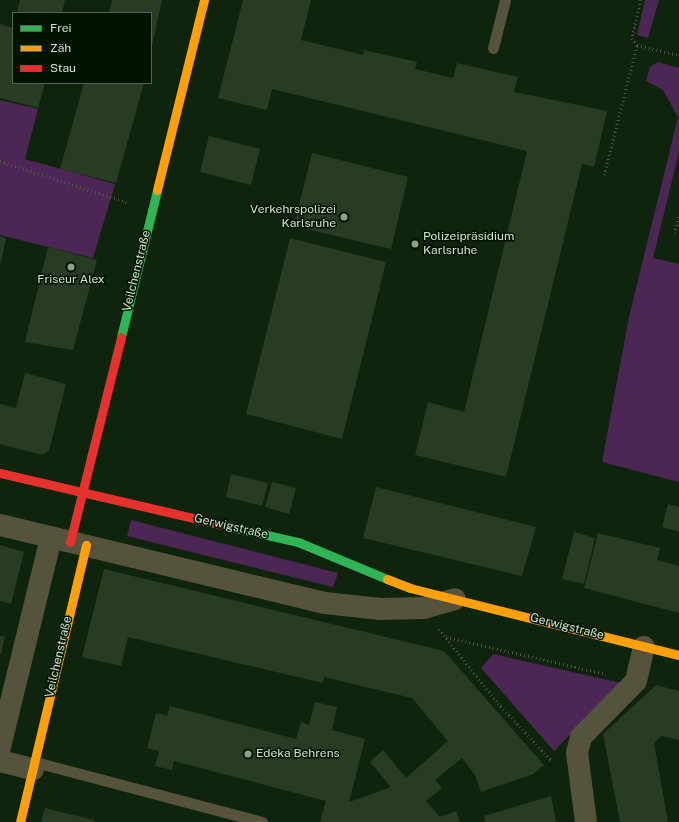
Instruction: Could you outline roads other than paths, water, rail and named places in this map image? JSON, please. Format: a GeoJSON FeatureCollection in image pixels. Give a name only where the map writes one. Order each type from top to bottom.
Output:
{"type":"FeatureCollection","features":[{"type":"Feature","properties":{"kind":"street","name":"Veilchenstraße"},"geometry":{"type":"LineString","coordinates":[[0,748],[69,541],[83,494],[204,0]]}},
{"type":"Feature","properties":{"kind":"street","name":"Gerwigstraße"},"geometry":{"type":"LineString","coordinates":[[0,473],[83,494],[304,544],[385,578],[455,599],[679,655]]}},
{"type":"Feature","properties":{"kind":"street"},"geometry":{"type":"LineString","coordinates":[[0,525],[326,603],[381,609],[424,608],[455,599]]}},
{"type":"Feature","properties":{"kind":"street","name":"Veilchenstraße"},"geometry":{"type":"LineString","coordinates":[[20,822],[34,766],[69,541]]}},
{"type":"Feature","properties":{"kind":"street"},"geometry":{"type":"LineString","coordinates":[[586,822],[577,753],[581,737],[636,681],[644,647]]}},
{"type":"Feature","properties":{"kind":"street"},"geometry":{"type":"LineString","coordinates":[[0,761],[34,766]]}},
{"type":"Feature","properties":{"kind":"lane"},"geometry":{"type":"LineString","coordinates":[[493,48],[505,0]]}},
{"type":"Feature","properties":{"kind":"lane"},"geometry":{"type":"LineString","coordinates":[[34,766],[262,822]]}},
{"type":"Feature","properties":{"kind":"place","name":"Verkehrspolizei Karlsruhe"},"geometry":{"type":"Point","coordinates":[344,217]}},
{"type":"Feature","properties":{"kind":"place","name":"Polizeipräsidium Karlsruhe"},"geometry":{"type":"Point","coordinates":[415,244]}},
{"type":"Feature","properties":{"kind":"place","name":"Friseur Alex"},"geometry":{"type":"Point","coordinates":[71,267]}},
{"type":"Feature","properties":{"kind":"place","name":"Edeka Behrens"},"geometry":{"type":"Point","coordinates":[248,754]}}]}
